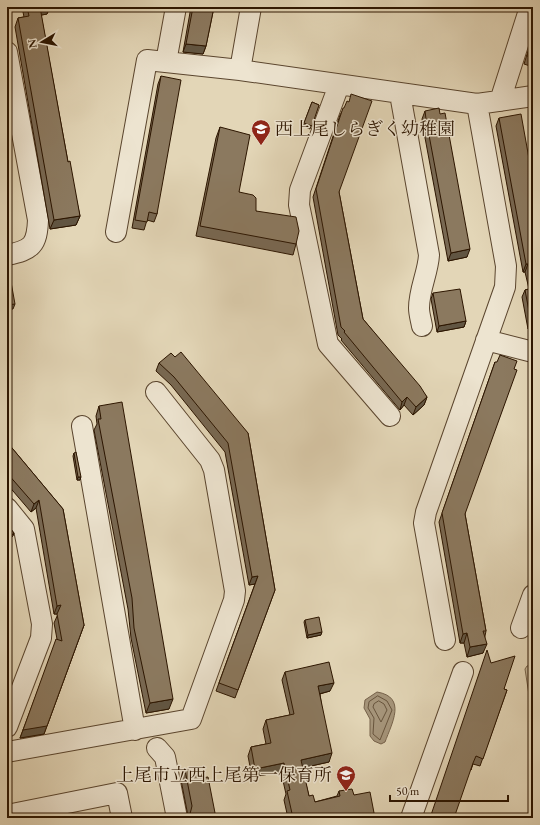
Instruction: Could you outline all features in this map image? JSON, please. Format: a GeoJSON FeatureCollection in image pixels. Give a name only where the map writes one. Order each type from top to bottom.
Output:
{"type":"FeatureCollection","features":[{"type":"Feature","properties":{"kind":"street"},"geometry":{"type":"LineString","coordinates":[[166,62],[176,7]]}},
{"type":"Feature","properties":{"kind":"street"},"geometry":{"type":"LineString","coordinates":[[240,70],[251,7]]}},
{"type":"Feature","properties":{"kind":"street"},"geometry":{"type":"LineString","coordinates":[[500,101],[530,7]]}},
{"type":"Feature","properties":{"kind":"street"},"geometry":{"type":"LineString","coordinates":[[7,52],[38,220],[37,236],[32,246],[24,252],[7,255]]}},
{"type":"Feature","properties":{"kind":"street"},"geometry":{"type":"LineString","coordinates":[[116,232],[147,60],[240,70],[477,104],[533,96]]}},
{"type":"Feature","properties":{"kind":"street"},"geometry":{"type":"LineString","coordinates":[[339,85],[300,190],[299,205],[328,344],[390,416]]}},
{"type":"Feature","properties":{"kind":"street"},"geometry":{"type":"LineString","coordinates":[[400,94],[430,255],[429,266],[420,300],[419,309],[422,326]]}},
{"type":"Feature","properties":{"kind":"street"},"geometry":{"type":"LineString","coordinates":[[445,640],[424,523],[426,512],[505,287],[506,266],[477,104]]}},
{"type":"Feature","properties":{"kind":"street"},"geometry":{"type":"LineString","coordinates":[[486,340],[533,352]]}},
{"type":"Feature","properties":{"kind":"street"},"geometry":{"type":"LineString","coordinates":[[7,752],[191,719],[234,600],[235,591],[214,470],[210,460],[156,392]]}},
{"type":"Feature","properties":{"kind":"street"},"geometry":{"type":"LineString","coordinates":[[82,426],[135,730]]}},
{"type":"Feature","properties":{"kind":"street"},"geometry":{"type":"LineString","coordinates":[[7,508],[24,528],[42,624],[41,638],[7,727]]}},
{"type":"Feature","properties":{"kind":"street"},"geometry":{"type":"LineString","coordinates":[[521,628],[533,595]]}},
{"type":"Feature","properties":{"kind":"street"},"geometry":{"type":"LineString","coordinates":[[411,818],[463,672]]}},
{"type":"Feature","properties":{"kind":"street"},"geometry":{"type":"LineString","coordinates":[[157,748],[165,757],[177,818]]}},
{"type":"Feature","properties":{"kind":"street"},"geometry":{"type":"LineString","coordinates":[[7,815],[44,813],[117,792],[122,818]]}},
{"type":"Feature","properties":{"kind":"shaded area"},"geometry":{"type":"Polygon","coordinates":[[[533,665],[533,695],[529,695],[525,669],[527,666],[533,665]]]}},
{"type":"Feature","properties":{"kind":"water"},"geometry":{"type":"Polygon","coordinates":[[[377,692],[392,699],[395,705],[395,712],[391,727],[385,742],[381,744],[374,741],[370,736],[370,719],[364,708],[365,700],[377,692]]]}},
{"type":"Feature","properties":{"kind":"building"},"geometry":{"type":"Polygon","coordinates":[[[27,7],[40,7],[68,162],[70,161],[80,216],[54,220],[18,18],[29,16],[27,7]]]}},
{"type":"Feature","properties":{"kind":"building"},"geometry":{"type":"Polygon","coordinates":[[[193,7],[214,7],[206,46],[186,44],[193,7]]]}},
{"type":"Feature","properties":{"kind":"building"},"geometry":{"type":"Polygon","coordinates":[[[533,36],[533,58],[527,56],[533,36]]]}},
{"type":"Feature","properties":{"kind":"building"},"geometry":{"type":"Polygon","coordinates":[[[161,76],[181,80],[157,214],[149,212],[147,222],[135,220],[161,76]]]}},
{"type":"Feature","properties":{"kind":"building"},"geometry":{"type":"Polygon","coordinates":[[[351,94],[372,101],[339,192],[363,319],[420,386],[427,397],[416,407],[407,397],[402,402],[341,327],[316,189],[343,108],[347,101],[349,102],[351,94]]]}},
{"type":"Feature","properties":{"kind":"building"},"geometry":{"type":"Polygon","coordinates":[[[312,102],[319,105],[312,126],[304,123],[312,102]]]}},
{"type":"Feature","properties":{"kind":"building"},"geometry":{"type":"Polygon","coordinates":[[[439,108],[440,114],[445,113],[470,249],[451,253],[425,111],[439,108]]]}},
{"type":"Feature","properties":{"kind":"building"},"geometry":{"type":"Polygon","coordinates":[[[521,114],[533,181],[533,285],[528,264],[526,264],[499,118],[521,114]]]}},
{"type":"Feature","properties":{"kind":"building"},"geometry":{"type":"Polygon","coordinates":[[[220,127],[250,135],[239,192],[253,195],[256,198],[256,211],[296,217],[299,231],[296,244],[200,226],[220,127]]]}},
{"type":"Feature","properties":{"kind":"building"},"geometry":{"type":"Polygon","coordinates":[[[7,271],[9,271],[15,304],[7,305],[7,271]]]}},
{"type":"Feature","properties":{"kind":"building"},"geometry":{"type":"Polygon","coordinates":[[[533,288],[533,321],[531,322],[525,290],[533,288]]]}},
{"type":"Feature","properties":{"kind":"building"},"geometry":{"type":"Polygon","coordinates":[[[460,289],[466,321],[439,326],[433,293],[460,289]]]}},
{"type":"Feature","properties":{"kind":"building"},"geometry":{"type":"Polygon","coordinates":[[[181,352],[248,433],[275,590],[238,690],[219,683],[258,576],[252,577],[228,443],[174,377],[159,363],[171,353],[175,357],[181,352]]]}},
{"type":"Feature","properties":{"kind":"building"},"geometry":{"type":"Polygon","coordinates":[[[500,355],[517,361],[514,369],[517,370],[465,514],[486,631],[483,631],[487,644],[470,647],[467,633],[463,634],[442,513],[495,362],[497,362],[500,355]]]}},
{"type":"Feature","properties":{"kind":"building"},"geometry":{"type":"Polygon","coordinates":[[[122,402],[173,699],[150,703],[134,628],[132,598],[98,419],[101,419],[99,406],[122,402]]]}},
{"type":"Feature","properties":{"kind":"building"},"geometry":{"type":"Polygon","coordinates":[[[7,442],[63,509],[84,625],[47,726],[23,730],[56,639],[62,641],[57,614],[61,605],[57,606],[39,500],[34,504],[7,473],[7,442]]]}},
{"type":"Feature","properties":{"kind":"building"},"geometry":{"type":"Polygon","coordinates":[[[76,452],[81,477],[78,477],[74,453],[76,452]]]}},
{"type":"Feature","properties":{"kind":"building"},"geometry":{"type":"Polygon","coordinates":[[[7,524],[14,533],[7,539],[7,524]]]}},
{"type":"Feature","properties":{"kind":"building"},"geometry":{"type":"Polygon","coordinates":[[[319,617],[322,632],[308,635],[305,620],[319,617]]]}},
{"type":"Feature","properties":{"kind":"building"},"geometry":{"type":"Polygon","coordinates":[[[487,650],[491,663],[515,656],[504,689],[507,690],[483,759],[476,756],[454,818],[430,818],[487,650]]]}},
{"type":"Feature","properties":{"kind":"building"},"geometry":{"type":"Polygon","coordinates":[[[329,662],[334,683],[318,686],[332,753],[301,760],[309,796],[313,795],[315,802],[340,796],[339,791],[352,789],[354,795],[370,792],[375,818],[293,818],[287,791],[290,790],[284,763],[255,769],[251,747],[271,743],[266,720],[294,714],[285,672],[329,662]]]}},
{"type":"Feature","properties":{"kind":"building"},"geometry":{"type":"Polygon","coordinates":[[[199,767],[201,778],[208,777],[216,818],[190,818],[192,806],[185,770],[199,767]]]}},
{"type":"Feature","properties":{"kind":"place","name":"西上尾しらぎく幼稚園"},"geometry":{"type":"Point","coordinates":[261,146]}},
{"type":"Feature","properties":{"kind":"place","name":"上尾市立西上尾第一保育所"},"geometry":{"type":"Point","coordinates":[346,792]}}]}
